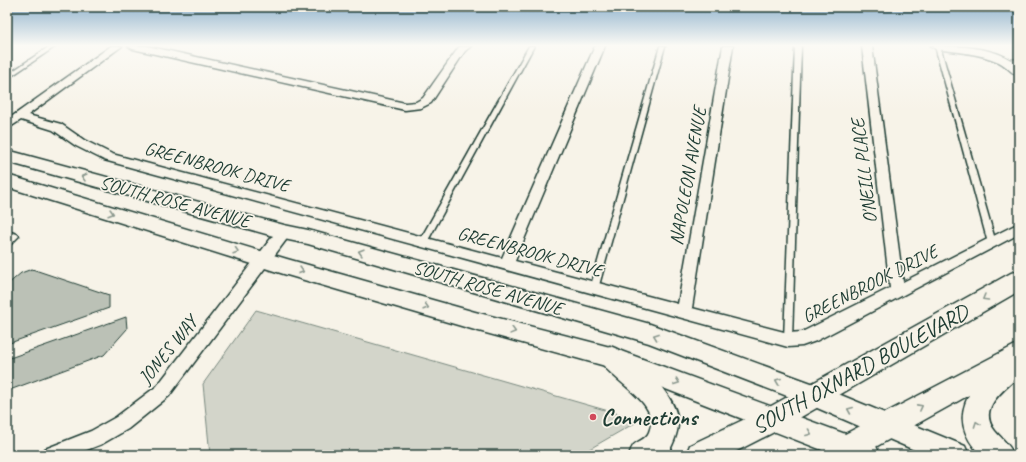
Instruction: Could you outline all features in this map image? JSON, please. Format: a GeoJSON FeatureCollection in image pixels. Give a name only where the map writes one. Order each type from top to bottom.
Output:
{"type":"FeatureCollection","features":[{"type":"Feature","properties":{"kind":"main road","name":"SOUTH ROSE AVENUE"},"geometry":{"type":"LineString","coordinates":[[7,156],[284,232],[308,237],[650,334],[814,395],[956,455]]}},
{"type":"Feature","properties":{"kind":"main road","name":"SOUTH ROSE AVENUE"},"geometry":{"type":"LineString","coordinates":[[7,181],[475,321],[610,357],[773,419],[849,452]]}},
{"type":"Feature","properties":{"kind":"main road","name":"SOUTH OXNARD BOULEVARD"},"geometry":{"type":"LineString","coordinates":[[700,455],[773,419],[1019,280]]}},
{"type":"Feature","properties":{"kind":"main road"},"geometry":{"type":"LineString","coordinates":[[849,452],[886,426],[1019,354]]}},
{"type":"Feature","properties":{"kind":"main road"},"geometry":{"type":"LineString","coordinates":[[610,357],[647,388],[656,399],[664,415],[665,428],[657,445],[643,455]]}},
{"type":"Feature","properties":{"kind":"main road"},"geometry":{"type":"LineString","coordinates":[[1000,455],[982,436],[974,414],[976,403],[983,393],[1019,360]]}},
{"type":"Feature","properties":{"kind":"street"},"geometry":{"type":"LineString","coordinates":[[7,125],[87,68]]}},
{"type":"Feature","properties":{"kind":"street"},"geometry":{"type":"LineString","coordinates":[[229,68],[401,106],[420,105],[431,97],[433,91],[449,68]]}},
{"type":"Feature","properties":{"kind":"street"},"geometry":{"type":"LineString","coordinates":[[506,265],[591,68]]}},
{"type":"Feature","properties":{"kind":"street","name":"NAPOLEON AVENUE"},"geometry":{"type":"LineString","coordinates":[[684,312],[724,68]]}},
{"type":"Feature","properties":{"kind":"street","name":"O'NEILL PLACE"},"geometry":{"type":"LineString","coordinates":[[870,68],[897,292]]}},
{"type":"Feature","properties":{"kind":"street","name":"GREENBROOK DRIVE"},"geometry":{"type":"LineString","coordinates":[[20,116],[57,127],[80,144],[108,157],[788,340],[802,339],[811,336],[1019,228]]}},
{"type":"Feature","properties":{"kind":"street","name":"JONES WAY"},"geometry":{"type":"LineString","coordinates":[[51,455],[96,438],[122,423],[163,391],[284,232]]}},
{"type":"Feature","properties":{"kind":"lane"},"geometry":{"type":"LineString","coordinates":[[7,77],[21,68]]}},
{"type":"Feature","properties":{"kind":"lane"},"geometry":{"type":"LineString","coordinates":[[423,242],[520,68]]}},
{"type":"Feature","properties":{"kind":"lane"},"geometry":{"type":"LineString","coordinates":[[594,288],[657,68]]}},
{"type":"Feature","properties":{"kind":"lane"},"geometry":{"type":"LineString","coordinates":[[788,340],[797,68]]}},
{"type":"Feature","properties":{"kind":"lane"},"geometry":{"type":"LineString","coordinates":[[942,68],[992,243]]}},
{"type":"Feature","properties":{"kind":"lane"},"geometry":{"type":"LineString","coordinates":[[7,234],[15,236],[7,243]]}},
{"type":"Feature","properties":{"kind":"shaded area"},"geometry":{"type":"Polygon","coordinates":[[[256,310],[640,420],[579,455],[210,455],[203,384],[256,310]]]}},
{"type":"Feature","properties":{"kind":"building"},"geometry":{"type":"Polygon","coordinates":[[[32,269],[109,295],[109,308],[7,344],[7,285],[21,273],[32,269]]]}},
{"type":"Feature","properties":{"kind":"building"},"geometry":{"type":"Polygon","coordinates":[[[126,317],[127,329],[104,355],[7,391],[7,359],[126,317]]]}},
{"type":"Feature","properties":{"kind":"place","name":"Connections"},"geometry":{"type":"Point","coordinates":[593,417]}}]}
